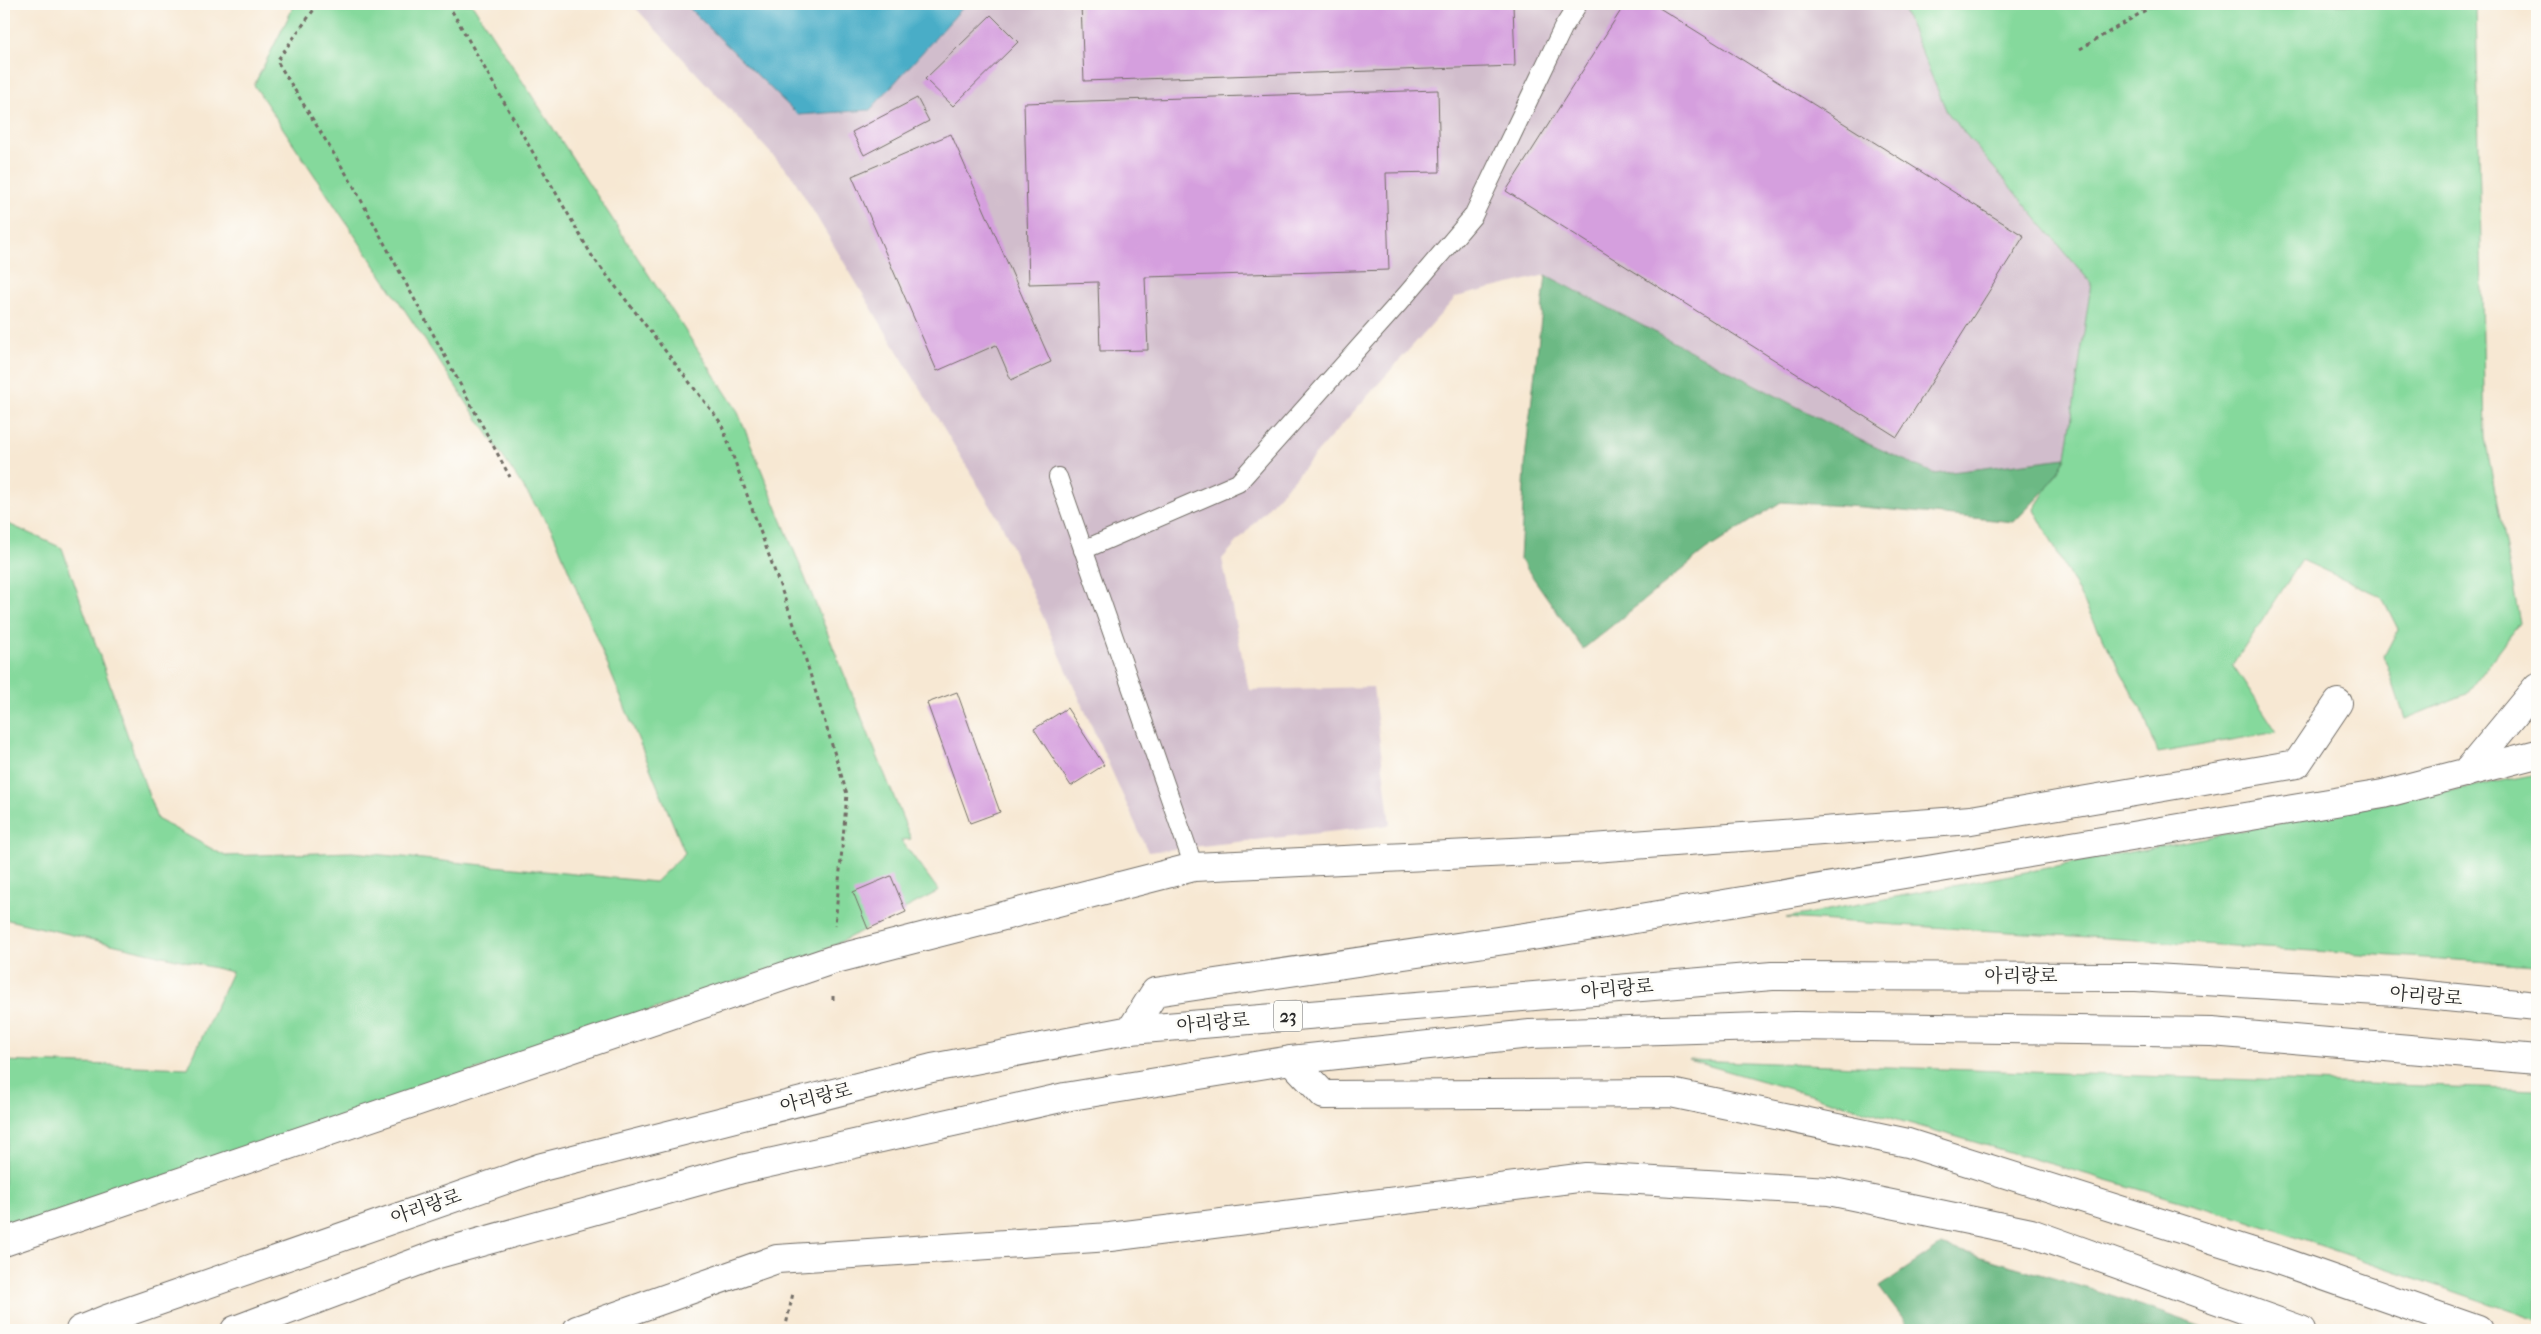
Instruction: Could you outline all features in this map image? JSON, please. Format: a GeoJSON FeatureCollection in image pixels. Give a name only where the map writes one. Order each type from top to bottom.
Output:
{"type":"FeatureCollection","features":[{"type":"Feature","properties":{"kind":"main road"},"geometry":{"type":"LineString","coordinates":[[2466,773],[2537,687]]}},
{"type":"Feature","properties":{"kind":"main road"},"geometry":{"type":"LineString","coordinates":[[4,1242],[832,960],[1194,868],[1593,848],[1971,820],[2296,764],[2338,703]]}},
{"type":"Feature","properties":{"kind":"main road"},"geometry":{"type":"LineString","coordinates":[[1131,1030],[1155,992],[1544,934],[2373,796],[2537,754]]}},
{"type":"Feature","properties":{"kind":"main road","name":"아리랑로"},"geometry":{"type":"LineString","coordinates":[[80,1330],[542,1167],[932,1068],[1131,1030],[1772,976],[2136,977],[2396,992],[2537,1006]]}},
{"type":"Feature","properties":{"kind":"main road","name":"23"},"geometry":{"type":"LineString","coordinates":[[235,1330],[438,1254],[742,1169],[1065,1097],[1291,1060],[1530,1034],[1795,1026],[2212,1032],[2537,1060]]}},
{"type":"Feature","properties":{"kind":"main road"},"geometry":{"type":"LineString","coordinates":[[1291,1060],[1324,1095],[1671,1093],[1908,1143],[2275,1259],[2478,1330]]}},
{"type":"Feature","properties":{"kind":"main road"},"geometry":{"type":"LineString","coordinates":[[577,1330],[777,1259],[1110,1237],[1586,1177],[1829,1191],[2031,1233],[2302,1330]]}},
{"type":"Feature","properties":{"kind":"lane"},"geometry":{"type":"LineString","coordinates":[[1083,550],[1238,483],[1474,216],[1559,37],[1578,4]]}},
{"type":"Feature","properties":{"kind":"lane"},"geometry":{"type":"LineString","coordinates":[[1058,477],[1194,868]]}},
{"type":"Feature","properties":{"kind":"path"},"geometry":{"type":"LineString","coordinates":[[318,4],[276,61],[353,185],[510,477]]}},
{"type":"Feature","properties":{"kind":"path"},"geometry":{"type":"LineString","coordinates":[[448,4],[592,256],[721,423],[800,641],[847,794],[832,960],[833,1003]]}},
{"type":"Feature","properties":{"kind":"path"},"geometry":{"type":"LineString","coordinates":[[2080,49],[2156,4]]}},
{"type":"Feature","properties":{"kind":"shaded area"},"geometry":{"type":"Polygon","coordinates":[[[632,4],[1901,4],[1947,112],[2091,283],[2066,458],[1935,474],[1862,441],[1546,275],[1456,297],[1222,559],[1249,690],[1373,687],[1390,825],[1148,852],[1002,525],[792,176],[632,4]]]}},
{"type":"Feature","properties":{"kind":"green space"},"geometry":{"type":"Polygon","coordinates":[[[295,4],[472,4],[737,410],[911,839],[901,840],[939,891],[821,952],[4,1232],[4,1160],[8,1140],[4,1106],[4,1061],[188,1068],[232,972],[4,919],[4,522],[62,548],[157,819],[225,856],[352,852],[655,882],[685,853],[552,530],[254,85],[295,4]]]}},
{"type":"Feature","properties":{"kind":"green space"},"geometry":{"type":"Polygon","coordinates":[[[1901,4],[2476,4],[2485,438],[2520,623],[2466,694],[2405,719],[2384,656],[2398,629],[2382,597],[2302,560],[2233,665],[2277,732],[2158,753],[2143,713],[2034,509],[2066,458],[2091,283],[1947,112],[1901,4]]]}},
{"type":"Feature","properties":{"kind":"green space"},"geometry":{"type":"Polygon","coordinates":[[[1546,275],[1862,441],[1935,474],[2066,458],[2048,487],[2014,522],[1862,507],[1781,502],[1706,550],[1583,649],[1520,559],[1526,450],[1546,275]]]}},
{"type":"Feature","properties":{"kind":"green space"},"geometry":{"type":"Polygon","coordinates":[[[2537,774],[2537,965],[1786,918],[2537,774]]]}},
{"type":"Feature","properties":{"kind":"green space"},"geometry":{"type":"Polygon","coordinates":[[[1689,1060],[2537,1090],[2537,1320],[2246,1220],[1689,1060]]]}},
{"type":"Feature","properties":{"kind":"green space"},"geometry":{"type":"Polygon","coordinates":[[[1941,1245],[2114,1296],[2211,1330],[1911,1330],[1879,1287],[1941,1245]]]}},
{"type":"Feature","properties":{"kind":"water"},"geometry":{"type":"Polygon","coordinates":[[[685,4],[966,4],[870,110],[798,115],[685,4]]]}},
{"type":"Feature","properties":{"kind":"building"},"geometry":{"type":"Polygon","coordinates":[[[1081,4],[1513,4],[1515,66],[1084,81],[1081,4]]]}},
{"type":"Feature","properties":{"kind":"building"},"geometry":{"type":"Polygon","coordinates":[[[1625,4],[1653,4],[2024,236],[1897,437],[1506,191],[1625,4]]]}},
{"type":"Feature","properties":{"kind":"building"},"geometry":{"type":"Polygon","coordinates":[[[991,15],[1018,42],[953,106],[925,79],[991,15]]]}},
{"type":"Feature","properties":{"kind":"building"},"geometry":{"type":"Polygon","coordinates":[[[1438,90],[1440,172],[1386,173],[1389,270],[1145,277],[1148,350],[1100,351],[1098,282],[1029,284],[1024,103],[1438,90]]]}},
{"type":"Feature","properties":{"kind":"building"},"geometry":{"type":"Polygon","coordinates":[[[917,98],[929,121],[864,155],[852,132],[917,98]]]}},
{"type":"Feature","properties":{"kind":"building"},"geometry":{"type":"Polygon","coordinates":[[[951,134],[1051,362],[1011,380],[996,345],[937,371],[852,176],[951,134]]]}},
{"type":"Feature","properties":{"kind":"building"},"geometry":{"type":"Polygon","coordinates":[[[957,692],[1000,812],[970,823],[927,703],[957,692]]]}},
{"type":"Feature","properties":{"kind":"building"},"geometry":{"type":"Polygon","coordinates":[[[1067,708],[1104,765],[1071,786],[1034,729],[1067,708]]]}},
{"type":"Feature","properties":{"kind":"building"},"geometry":{"type":"Polygon","coordinates":[[[891,876],[906,912],[868,929],[853,892],[891,876]]]}}]}
